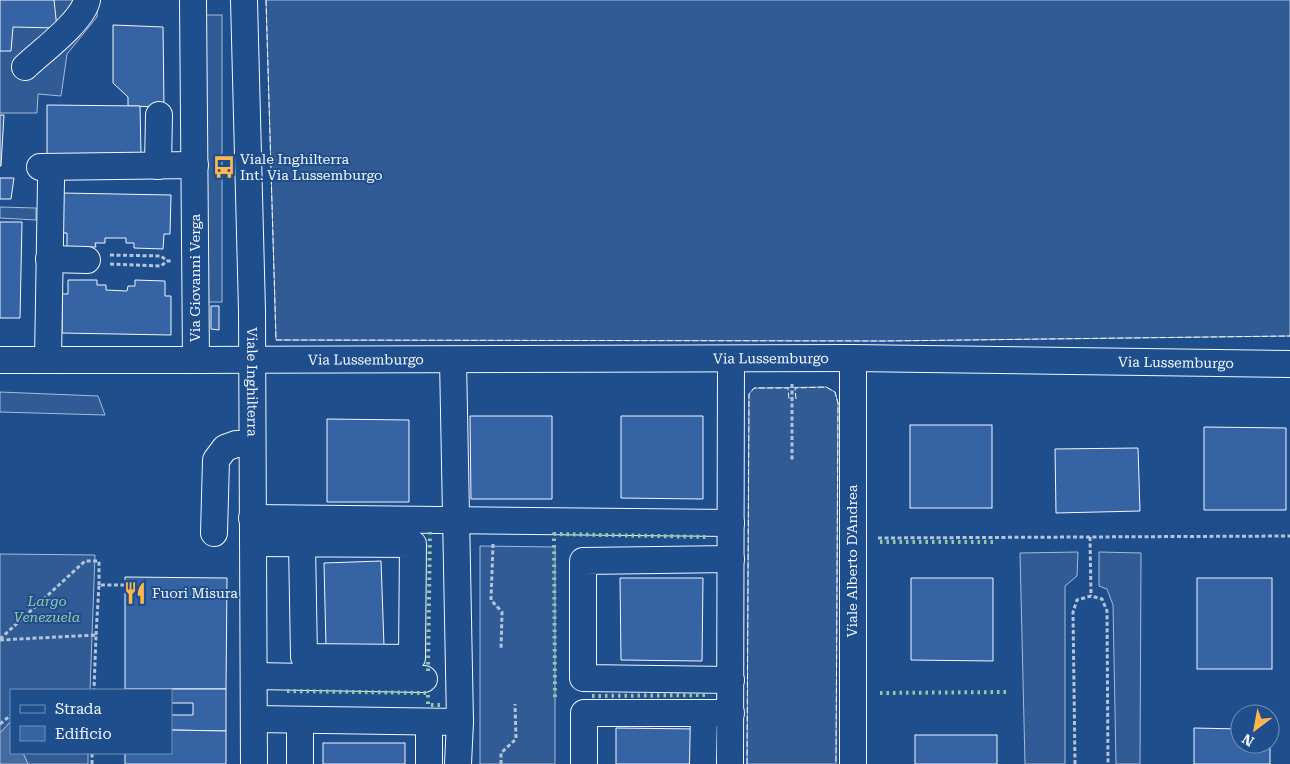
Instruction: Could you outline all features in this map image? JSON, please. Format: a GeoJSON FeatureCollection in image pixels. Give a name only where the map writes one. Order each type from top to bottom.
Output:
{"type":"FeatureCollection","features":[{"type":"Feature","properties":{"kind":"street"},"geometry":{"type":"LineString","coordinates":[[24,67],[75,21],[83,12],[87,0]]}},
{"type":"Feature","properties":{"kind":"street","name":"Via Giovanni Verga"},"geometry":{"type":"LineString","coordinates":[[0,360],[196,360],[194,0]]}},
{"type":"Feature","properties":{"kind":"street","name":"Viale Inghilterra"},"geometry":{"type":"LineString","coordinates":[[244,0],[252,311],[254,764]]}},
{"type":"Feature","properties":{"kind":"street"},"geometry":{"type":"LineString","coordinates":[[158,115],[158,166]]}},
{"type":"Feature","properties":{"kind":"street"},"geometry":{"type":"LineString","coordinates":[[48,360],[49,259],[45,174],[195,165]]}},
{"type":"Feature","properties":{"kind":"street"},"geometry":{"type":"LineString","coordinates":[[49,259],[87,260]]}},
{"type":"Feature","properties":{"kind":"street","name":"Via Lussemburgo"},"geometry":{"type":"LineString","coordinates":[[196,360],[852,358],[1290,364]]}},
{"type":"Feature","properties":{"kind":"street","name":"Viale Alberto D'Andrea"},"geometry":{"type":"LineString","coordinates":[[852,358],[853,764]]}},
{"type":"Feature","properties":{"kind":"street"},"geometry":{"type":"LineString","coordinates":[[730,764],[731,359]]}},
{"type":"Feature","properties":{"kind":"street"},"geometry":{"type":"LineString","coordinates":[[453,360],[460,722],[458,764]]}},
{"type":"Feature","properties":{"kind":"street"},"geometry":{"type":"LineString","coordinates":[[214,533],[216,460],[225,448],[236,444],[252,444]]}},
{"type":"Feature","properties":{"kind":"street"},"geometry":{"type":"LineString","coordinates":[[252,518],[731,523]]}},
{"type":"Feature","properties":{"kind":"street"},"geometry":{"type":"LineString","coordinates":[[253,543],[302,543],[413,544],[412,658],[304,658],[302,543]]}},
{"type":"Feature","properties":{"kind":"street"},"geometry":{"type":"LineString","coordinates":[[584,764],[583,561],[731,559]]}},
{"type":"Feature","properties":{"kind":"street"},"geometry":{"type":"LineString","coordinates":[[254,676],[424,679]]}},
{"type":"Feature","properties":{"kind":"street"},"geometry":{"type":"LineString","coordinates":[[583,678],[731,680]]}},
{"type":"Feature","properties":{"kind":"street"},"geometry":{"type":"LineString","coordinates":[[584,713],[730,713]]}},
{"type":"Feature","properties":{"kind":"street"},"geometry":{"type":"LineString","coordinates":[[703,764],[704,713]]}},
{"type":"Feature","properties":{"kind":"street"},"geometry":{"type":"LineString","coordinates":[[254,719],[460,722]]}},
{"type":"Feature","properties":{"kind":"street"},"geometry":{"type":"LineString","coordinates":[[300,720],[300,764]]}},
{"type":"Feature","properties":{"kind":"street"},"geometry":{"type":"LineString","coordinates":[[429,722],[429,764]]}},
{"type":"Feature","properties":{"kind":"path"},"geometry":{"type":"LineString","coordinates":[[161,266],[94,264],[87,260],[93,254],[161,256],[167,261]]}},
{"type":"Feature","properties":{"kind":"path"},"geometry":{"type":"LineString","coordinates":[[792,384],[792,462]]}},
{"type":"Feature","properties":{"kind":"path"},"geometry":{"type":"LineString","coordinates":[[493,520],[491,600],[502,612],[501,650]]}},
{"type":"Feature","properties":{"kind":"path"},"geometry":{"type":"LineString","coordinates":[[875,538],[1290,536]]}},
{"type":"Feature","properties":{"kind":"path"},"geometry":{"type":"LineString","coordinates":[[1090,537],[1091,596]]}},
{"type":"Feature","properties":{"kind":"path"},"geometry":{"type":"LineString","coordinates":[[0,640],[85,560],[99,561],[94,689]]}},
{"type":"Feature","properties":{"kind":"path"},"geometry":{"type":"LineString","coordinates":[[99,584],[124,585]]}},
{"type":"Feature","properties":{"kind":"path"},"geometry":{"type":"LineString","coordinates":[[1075,764],[1073,612],[1077,600],[1091,596],[1102,599],[1107,611],[1108,764]]}},
{"type":"Feature","properties":{"kind":"path"},"geometry":{"type":"LineString","coordinates":[[0,640],[96,635]]}},
{"type":"Feature","properties":{"kind":"path"},"geometry":{"type":"LineString","coordinates":[[502,764],[501,753],[516,739],[515,704]]}},
{"type":"Feature","properties":{"kind":"path"},"geometry":{"type":"LineString","coordinates":[[0,724],[10,716]]}},
{"type":"Feature","properties":{"kind":"shaded area"},"geometry":{"type":"Polygon","coordinates":[[[0,0],[98,0],[97,17],[67,54],[61,96],[38,94],[37,113],[0,113],[0,0]]]}},
{"type":"Feature","properties":{"kind":"shaded area"},"geometry":{"type":"Polygon","coordinates":[[[266,0],[1290,0],[1290,336],[885,341],[276,340],[266,0]]]}},
{"type":"Feature","properties":{"kind":"shaded area"},"geometry":{"type":"Polygon","coordinates":[[[199,15],[222,15],[222,302],[199,302],[199,15]]]}},
{"type":"Feature","properties":{"kind":"shaded area"},"geometry":{"type":"Polygon","coordinates":[[[0,207],[36,208],[36,220],[0,218],[0,207]]]}},
{"type":"Feature","properties":{"kind":"shaded area"},"geometry":{"type":"Polygon","coordinates":[[[826,387],[835,392],[838,403],[836,764],[747,764],[749,394],[754,388],[826,387]]]}},
{"type":"Feature","properties":{"kind":"shaded area"},"geometry":{"type":"Polygon","coordinates":[[[0,392],[98,396],[105,415],[0,412],[0,392]]]}},
{"type":"Feature","properties":{"kind":"shaded area"},"geometry":{"type":"Polygon","coordinates":[[[480,546],[555,547],[555,764],[480,764],[480,546]]]}},
{"type":"Feature","properties":{"kind":"shaded area"},"geometry":{"type":"Polygon","coordinates":[[[1078,552],[1077,576],[1065,586],[1065,764],[1025,764],[1020,553],[1078,552]]]}},
{"type":"Feature","properties":{"kind":"shaded area"},"geometry":{"type":"Polygon","coordinates":[[[1099,552],[1141,553],[1140,764],[1116,764],[1113,605],[1107,589],[1099,586],[1099,552]]]}},
{"type":"Feature","properties":{"kind":"shaded area","name":"Largo Venezuela"},"geometry":{"type":"Polygon","coordinates":[[[0,554],[95,555],[90,689],[10,689],[10,722],[0,733],[0,554]]]}},
{"type":"Feature","properties":{"kind":"shaded area"},"geometry":{"type":"Polygon","coordinates":[[[10,722],[10,754],[23,754],[28,764],[0,764],[0,733],[10,722]]]}},
{"type":"Feature","properties":{"kind":"shaded area"},"geometry":{"type":"Polygon","coordinates":[[[23,754],[88,754],[88,764],[28,764],[23,754]]]}},
{"type":"Feature","properties":{"kind":"building"},"geometry":{"type":"Polygon","coordinates":[[[0,0],[54,0],[57,28],[13,27],[11,51],[0,51],[0,0]]]}},
{"type":"Feature","properties":{"kind":"building"},"geometry":{"type":"Polygon","coordinates":[[[113,25],[163,27],[164,107],[128,106],[128,97],[113,83],[113,25]]]}},
{"type":"Feature","properties":{"kind":"building"},"geometry":{"type":"Polygon","coordinates":[[[47,105],[140,106],[141,154],[47,154],[47,105]]]}},
{"type":"Feature","properties":{"kind":"building"},"geometry":{"type":"Polygon","coordinates":[[[0,115],[4,115],[1,166],[0,166],[0,115]]]}},
{"type":"Feature","properties":{"kind":"building"},"geometry":{"type":"Polygon","coordinates":[[[0,178],[14,178],[11,199],[0,199],[0,178]]]}},
{"type":"Feature","properties":{"kind":"building"},"geometry":{"type":"Polygon","coordinates":[[[62,193],[171,195],[170,234],[164,234],[163,249],[134,248],[134,243],[126,243],[126,238],[105,238],[105,243],[95,243],[96,247],[67,247],[67,233],[61,233],[62,193]]]}},
{"type":"Feature","properties":{"kind":"building"},"geometry":{"type":"Polygon","coordinates":[[[0,222],[22,222],[20,318],[0,318],[0,222]]]}},
{"type":"Feature","properties":{"kind":"building"},"geometry":{"type":"Polygon","coordinates":[[[68,280],[97,280],[97,285],[106,285],[106,290],[127,291],[128,286],[135,286],[135,280],[165,281],[165,296],[171,296],[171,335],[62,333],[62,294],[68,294],[68,280]]]}},
{"type":"Feature","properties":{"kind":"building"},"geometry":{"type":"Polygon","coordinates":[[[211,306],[219,306],[219,330],[211,329],[211,306]]]}},
{"type":"Feature","properties":{"kind":"building"},"geometry":{"type":"Polygon","coordinates":[[[470,416],[552,416],[552,499],[471,499],[470,416]]]}},
{"type":"Feature","properties":{"kind":"building"},"geometry":{"type":"Polygon","coordinates":[[[621,416],[703,416],[703,499],[621,498],[621,416]]]}},
{"type":"Feature","properties":{"kind":"building"},"geometry":{"type":"Polygon","coordinates":[[[327,419],[409,420],[409,502],[327,502],[327,419]]]}},
{"type":"Feature","properties":{"kind":"building"},"geometry":{"type":"Polygon","coordinates":[[[910,425],[992,425],[992,508],[910,508],[910,425]]]}},
{"type":"Feature","properties":{"kind":"building"},"geometry":{"type":"Polygon","coordinates":[[[1204,427],[1286,428],[1286,510],[1204,510],[1204,427]]]}},
{"type":"Feature","properties":{"kind":"building"},"geometry":{"type":"Polygon","coordinates":[[[1138,448],[1140,511],[1056,513],[1055,449],[1138,448]]]}},
{"type":"Feature","properties":{"kind":"building"},"geometry":{"type":"Polygon","coordinates":[[[381,561],[384,646],[326,647],[324,563],[381,561]]]}},
{"type":"Feature","properties":{"kind":"building"},"geometry":{"type":"Polygon","coordinates":[[[125,577],[227,578],[226,689],[125,689],[125,577]]]}},
{"type":"Feature","properties":{"kind":"building"},"geometry":{"type":"Polygon","coordinates":[[[620,578],[703,578],[702,661],[621,660],[620,578]]]}},
{"type":"Feature","properties":{"kind":"building"},"geometry":{"type":"Polygon","coordinates":[[[911,578],[993,578],[993,661],[911,660],[911,578]]]}},
{"type":"Feature","properties":{"kind":"building"},"geometry":{"type":"Polygon","coordinates":[[[1197,578],[1272,578],[1272,669],[1197,669],[1197,578]]]}},
{"type":"Feature","properties":{"kind":"building"},"geometry":{"type":"Polygon","coordinates":[[[172,689],[226,689],[226,731],[172,730],[172,715],[193,715],[193,703],[172,703],[172,689]]]}},
{"type":"Feature","properties":{"kind":"building"},"geometry":{"type":"Polygon","coordinates":[[[616,728],[698,729],[698,764],[616,764],[616,728]]]}},
{"type":"Feature","properties":{"kind":"building"},"geometry":{"type":"Polygon","coordinates":[[[1194,728],[1230,729],[1230,754],[1270,754],[1270,764],[1194,764],[1194,728]]]}},
{"type":"Feature","properties":{"kind":"building"},"geometry":{"type":"Polygon","coordinates":[[[172,730],[226,731],[226,764],[125,764],[125,754],[172,754],[172,730]]]}},
{"type":"Feature","properties":{"kind":"building"},"geometry":{"type":"Polygon","coordinates":[[[915,735],[997,735],[997,764],[915,764],[915,735]]]}},
{"type":"Feature","properties":{"kind":"building"},"geometry":{"type":"Polygon","coordinates":[[[323,743],[405,743],[405,764],[323,764],[323,743]]]}},
{"type":"Feature","properties":{"kind":"hedge"},"geometry":{"type":"LineString","coordinates":[[428,671],[430,529]]}},
{"type":"Feature","properties":{"kind":"hedge"},"geometry":{"type":"LineString","coordinates":[[555,697],[554,534],[708,537]]}},
{"type":"Feature","properties":{"kind":"hedge"},"geometry":{"type":"LineString","coordinates":[[880,542],[993,542]]}},
{"type":"Feature","properties":{"kind":"hedge"},"geometry":{"type":"LineString","coordinates":[[287,691],[428,693],[428,705],[441,705]]}},
{"type":"Feature","properties":{"kind":"hedge"},"geometry":{"type":"LineString","coordinates":[[880,693],[1007,692]]}},
{"type":"Feature","properties":{"kind":"hedge"},"geometry":{"type":"LineString","coordinates":[[592,696],[707,695]]}},
{"type":"Feature","properties":{"kind":"fence"},"geometry":{"type":"LineString","coordinates":[[266,0],[276,340],[885,341],[1290,336]]}},
{"type":"Feature","properties":{"kind":"fence"},"geometry":{"type":"LineString","coordinates":[[796,399],[795,388],[826,387],[835,392],[838,403],[836,764]]}},
{"type":"Feature","properties":{"kind":"fence"},"geometry":{"type":"LineString","coordinates":[[747,764],[749,394],[754,388],[788,388],[789,399]]}},
{"type":"Feature","properties":{"kind":"place","name":"Viale Inghilterra Int. Via Lussemburgo"},"geometry":{"type":"Point","coordinates":[224,167]}},
{"type":"Feature","properties":{"kind":"place","name":"Fuori Misura"},"geometry":{"type":"Point","coordinates":[135,593]}}]}
